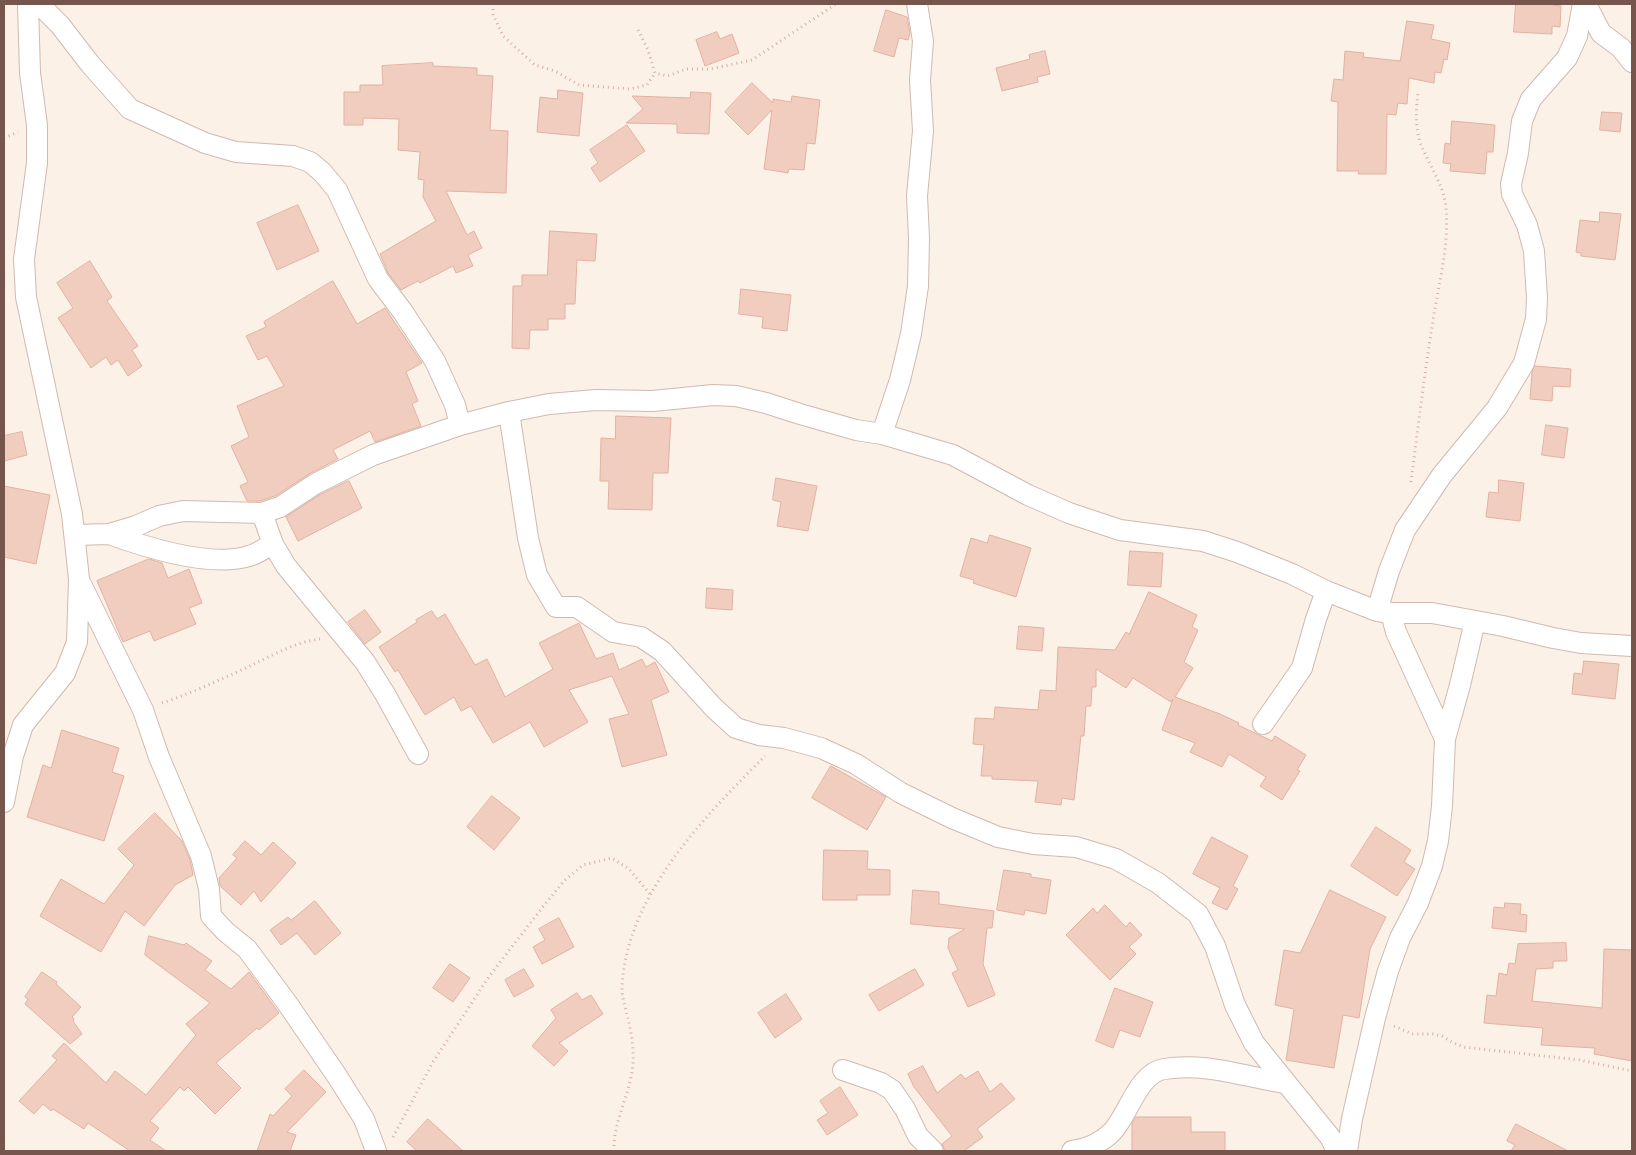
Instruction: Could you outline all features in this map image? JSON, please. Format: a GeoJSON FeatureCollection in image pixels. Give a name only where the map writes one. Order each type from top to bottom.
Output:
{"type":"FeatureCollection","features":[{"type":"Feature","properties":{"kind":"street"},"geometry":{"type":"LineString","coordinates":[[4,802],[13,756],[13,727],[65,673],[77,642],[78,579],[75,535],[68,491],[26,297],[24,259],[36,163],[37,125],[30,72],[28,4]]}},
{"type":"Feature","properties":{"kind":"street"},"geometry":{"type":"LineString","coordinates":[[40,4],[60,25],[90,64],[130,109],[205,143],[236,152],[293,156],[310,162],[322,172],[337,190],[378,279],[435,361],[455,405],[460,425]]}},
{"type":"Feature","properties":{"kind":"street"},"geometry":{"type":"LineString","coordinates":[[882,434],[902,371],[911,334],[918,286],[919,238],[917,196],[923,130],[920,80],[923,41],[917,4]]}},
{"type":"Feature","properties":{"kind":"street"},"geometry":{"type":"LineString","coordinates":[[1584,4],[1601,33],[1621,48],[1632,62]]}},
{"type":"Feature","properties":{"kind":"street"},"geometry":{"type":"LineString","coordinates":[[1445,739],[1396,632],[1384,612],[1389,571],[1406,530],[1442,475],[1497,408],[1524,363],[1536,319],[1537,298],[1534,251],[1527,225],[1512,194],[1511,184],[1518,153],[1522,121],[1532,99],[1567,58],[1577,36],[1584,4]]}},
{"type":"Feature","properties":{"kind":"street"},"geometry":{"type":"LineString","coordinates":[[75,535],[109,534],[136,526],[159,516],[183,512],[262,513],[280,507],[315,484],[372,455],[460,425],[510,412],[549,404],[596,400],[653,401],[713,395],[736,396],[856,430],[882,434],[953,455],[1028,495],[1069,513],[1120,530],[1203,541],[1237,552],[1292,574],[1326,591],[1384,612],[1432,613],[1581,643],[1632,646]]}},
{"type":"Feature","properties":{"kind":"street"},"geometry":{"type":"LineString","coordinates":[[510,412],[528,538],[537,575],[556,606],[577,607],[613,632],[641,637],[662,651],[714,708],[736,728],[759,735],[784,738],[821,748],[856,764],[901,793],[952,818],[998,837],[1033,844],[1076,847],[1116,859],[1158,883],[1198,914],[1215,946],[1235,1004],[1254,1044],[1330,1138],[1336,1151]]}},
{"type":"Feature","properties":{"kind":"street"},"geometry":{"type":"LineString","coordinates":[[262,513],[273,544],[286,566],[365,662],[418,754]]}},
{"type":"Feature","properties":{"kind":"street"},"geometry":{"type":"LineString","coordinates":[[109,534],[138,544],[208,560],[249,556],[273,544]]}},
{"type":"Feature","properties":{"kind":"street"},"geometry":{"type":"LineString","coordinates":[[78,579],[143,710],[159,757],[201,856],[209,889],[211,916],[226,932],[247,949],[282,996],[338,1076],[364,1118],[376,1151]]}},
{"type":"Feature","properties":{"kind":"street"},"geometry":{"type":"LineString","coordinates":[[1263,724],[1302,668],[1326,591]]}},
{"type":"Feature","properties":{"kind":"street"},"geometry":{"type":"LineString","coordinates":[[1347,1151],[1352,1119],[1375,1018],[1388,971],[1400,938],[1418,903],[1432,866],[1438,841],[1442,806],[1445,739],[1475,621]]}},
{"type":"Feature","properties":{"kind":"street"},"geometry":{"type":"LineString","coordinates":[[1072,1151],[1085,1149],[1100,1142],[1113,1131],[1150,1074],[1163,1069],[1210,1068],[1235,1072],[1261,1080],[1285,1083]]}},
{"type":"Feature","properties":{"kind":"street"},"geometry":{"type":"LineString","coordinates":[[843,1070],[881,1083],[892,1090],[905,1109],[918,1136],[933,1151]]}},
{"type":"Feature","properties":{"kind":"path"},"geometry":{"type":"LineString","coordinates":[[493,4],[493,14],[503,36],[535,65],[555,71],[579,85],[630,89],[647,85],[655,73]]}},
{"type":"Feature","properties":{"kind":"path"},"geometry":{"type":"LineString","coordinates":[[655,73],[668,76],[686,69],[710,69],[752,60],[836,4]]}},
{"type":"Feature","properties":{"kind":"path"},"geometry":{"type":"LineString","coordinates":[[638,30],[648,50],[655,73]]}},
{"type":"Feature","properties":{"kind":"path"},"geometry":{"type":"LineString","coordinates":[[1410,492],[1433,322],[1443,264],[1446,227],[1446,207],[1442,188],[1420,142],[1416,110],[1418,93]]}},
{"type":"Feature","properties":{"kind":"path"},"geometry":{"type":"LineString","coordinates":[[143,710],[185,696],[279,652],[308,641],[328,638],[347,641]]}},
{"type":"Feature","properties":{"kind":"path"},"geometry":{"type":"LineString","coordinates":[[614,1151],[613,1137],[632,1077],[634,1053],[622,992],[624,963],[634,928],[650,895],[686,843],[726,795],[784,738]]}},
{"type":"Feature","properties":{"kind":"path"},"geometry":{"type":"LineString","coordinates":[[392,1139],[433,1062],[490,976],[564,881],[583,865],[612,858],[629,869],[650,895]]}},
{"type":"Feature","properties":{"kind":"path"},"geometry":{"type":"LineString","coordinates":[[1375,1018],[1412,1034],[1442,1036],[1450,1042],[1463,1047],[1580,1060],[1632,1071]]}},
{"type":"Feature","properties":{"kind":"building"},"geometry":{"type":"Polygon","coordinates":[[[1516,4],[1552,4],[1561,6],[1560,27],[1552,26],[1552,34],[1514,32],[1516,4]]]}},
{"type":"Feature","properties":{"kind":"building"},"geometry":{"type":"Polygon","coordinates":[[[886,10],[907,17],[910,33],[908,40],[899,38],[894,57],[874,51],[886,10]]]}},
{"type":"Feature","properties":{"kind":"building"},"geometry":{"type":"Polygon","coordinates":[[[1407,21],[1434,25],[1431,39],[1450,43],[1447,60],[1444,59],[1441,73],[1435,72],[1434,83],[1409,78],[1407,104],[1398,103],[1396,115],[1387,114],[1386,174],[1358,174],[1359,171],[1337,171],[1338,102],[1331,101],[1334,79],[1343,80],[1345,51],[1364,53],[1363,57],[1400,61],[1407,21]]]}},
{"type":"Feature","properties":{"kind":"building"},"geometry":{"type":"Polygon","coordinates":[[[717,32],[720,39],[732,34],[739,53],[705,66],[696,40],[717,32]]]}},
{"type":"Feature","properties":{"kind":"building"},"geometry":{"type":"Polygon","coordinates":[[[1045,51],[1050,74],[1037,77],[1038,82],[1002,91],[996,68],[1030,59],[1029,55],[1045,51]]]}},
{"type":"Feature","properties":{"kind":"building"},"geometry":{"type":"Polygon","coordinates":[[[433,63],[433,66],[477,68],[477,75],[493,76],[490,130],[508,131],[506,193],[446,191],[467,235],[474,231],[482,248],[468,255],[473,266],[456,273],[453,266],[420,283],[418,281],[401,290],[388,273],[380,254],[436,221],[423,197],[424,180],[418,179],[420,152],[398,150],[399,119],[363,118],[363,125],[344,125],[344,92],[360,92],[360,85],[383,85],[382,66],[433,63]]]}},
{"type":"Feature","properties":{"kind":"building"},"geometry":{"type":"Polygon","coordinates":[[[752,83],[773,103],[773,99],[791,102],[792,96],[820,100],[815,144],[807,143],[804,170],[789,169],[788,173],[764,169],[772,110],[748,135],[725,112],[752,83]]]}},
{"type":"Feature","properties":{"kind":"building"},"geometry":{"type":"Polygon","coordinates":[[[558,90],[583,93],[579,136],[537,132],[540,97],[557,99],[558,90]]]}},
{"type":"Feature","properties":{"kind":"building"},"geometry":{"type":"Polygon","coordinates":[[[691,92],[711,93],[709,134],[677,133],[677,124],[626,123],[643,109],[632,96],[690,98],[691,92]]]}},
{"type":"Feature","properties":{"kind":"building"},"geometry":{"type":"Polygon","coordinates":[[[1602,112],[1622,113],[1620,132],[1600,130],[1602,112]]]}},
{"type":"Feature","properties":{"kind":"building"},"geometry":{"type":"Polygon","coordinates":[[[1452,121],[1495,125],[1493,152],[1487,152],[1485,174],[1450,171],[1451,164],[1443,163],[1445,143],[1450,144],[1452,121]]]}},
{"type":"Feature","properties":{"kind":"building"},"geometry":{"type":"Polygon","coordinates":[[[627,125],[645,151],[600,182],[591,168],[598,163],[590,150],[627,125]]]}},
{"type":"Feature","properties":{"kind":"building"},"geometry":{"type":"Polygon","coordinates":[[[298,205],[319,251],[277,270],[257,223],[298,205]]]}},
{"type":"Feature","properties":{"kind":"building"},"geometry":{"type":"Polygon","coordinates":[[[1600,212],[1621,214],[1615,260],[1581,256],[1581,253],[1576,252],[1580,220],[1599,222],[1600,212]]]}},
{"type":"Feature","properties":{"kind":"building"},"geometry":{"type":"Polygon","coordinates":[[[550,231],[597,234],[595,261],[577,260],[575,304],[565,304],[565,319],[548,319],[548,330],[530,330],[529,349],[512,348],[513,286],[522,286],[522,275],[547,275],[550,231]]]}},
{"type":"Feature","properties":{"kind":"building"},"geometry":{"type":"Polygon","coordinates":[[[90,261],[112,297],[107,301],[138,346],[132,350],[142,366],[128,376],[118,360],[111,365],[106,357],[91,368],[58,318],[73,308],[57,283],[90,261]]]}},
{"type":"Feature","properties":{"kind":"building"},"geometry":{"type":"Polygon","coordinates":[[[333,281],[357,324],[385,308],[422,363],[406,372],[418,401],[412,404],[421,426],[375,442],[370,431],[333,450],[338,459],[309,474],[275,496],[260,501],[247,501],[240,486],[248,482],[231,446],[249,437],[237,406],[284,386],[267,356],[258,360],[246,336],[266,327],[264,322],[333,281]]]}},
{"type":"Feature","properties":{"kind":"building"},"geometry":{"type":"Polygon","coordinates":[[[741,289],[791,295],[787,331],[762,328],[763,317],[739,314],[741,289]]]}},
{"type":"Feature","properties":{"kind":"building"},"geometry":{"type":"Polygon","coordinates":[[[1535,366],[1571,369],[1570,387],[1553,386],[1552,401],[1530,399],[1532,372],[1535,366]]]}},
{"type":"Feature","properties":{"kind":"building"},"geometry":{"type":"Polygon","coordinates":[[[616,416],[671,418],[668,473],[653,473],[652,510],[608,509],[609,481],[600,481],[601,438],[615,439],[616,416]]]}},
{"type":"Feature","properties":{"kind":"building"},"geometry":{"type":"Polygon","coordinates":[[[1546,425],[1568,428],[1564,458],[1542,455],[1546,425]]]}},
{"type":"Feature","properties":{"kind":"building"},"geometry":{"type":"Polygon","coordinates":[[[22,432],[27,455],[4,461],[4,436],[22,432]]]}},
{"type":"Feature","properties":{"kind":"building"},"geometry":{"type":"Polygon","coordinates":[[[776,478],[817,486],[808,531],[777,526],[781,502],[773,500],[776,478]]]}},
{"type":"Feature","properties":{"kind":"building"},"geometry":{"type":"Polygon","coordinates":[[[1499,480],[1524,483],[1520,521],[1486,517],[1489,492],[1498,493],[1499,480]]]}},
{"type":"Feature","properties":{"kind":"building"},"geometry":{"type":"Polygon","coordinates":[[[349,481],[362,508],[298,541],[286,517],[321,494],[349,481]]]}},
{"type":"Feature","properties":{"kind":"building"},"geometry":{"type":"Polygon","coordinates":[[[4,486],[50,495],[36,564],[4,557],[4,486]]]}},
{"type":"Feature","properties":{"kind":"building"},"geometry":{"type":"Polygon","coordinates":[[[990,535],[1031,548],[1016,597],[973,583],[974,580],[960,576],[971,538],[987,543],[990,535]]]}},
{"type":"Feature","properties":{"kind":"building"},"geometry":{"type":"Polygon","coordinates":[[[1130,551],[1163,553],[1161,587],[1128,585],[1130,551]]]}},
{"type":"Feature","properties":{"kind":"building"},"geometry":{"type":"Polygon","coordinates":[[[149,559],[162,563],[168,578],[189,569],[202,603],[189,608],[196,624],[154,641],[150,631],[123,642],[97,581],[149,559]]]}},
{"type":"Feature","properties":{"kind":"building"},"geometry":{"type":"Polygon","coordinates":[[[707,588],[733,590],[732,610],[706,608],[707,588]]]}},
{"type":"Feature","properties":{"kind":"building"},"geometry":{"type":"Polygon","coordinates":[[[1149,592],[1197,615],[1192,627],[1198,630],[1184,662],[1193,668],[1175,697],[1220,714],[1272,741],[1275,736],[1306,755],[1297,770],[1300,771],[1282,800],[1260,786],[1266,777],[1229,754],[1222,767],[1190,752],[1195,743],[1162,730],[1173,699],[1171,702],[1133,678],[1126,688],[1096,669],[1096,687],[1092,687],[1091,706],[1086,706],[1084,736],[1081,736],[1074,800],[1062,798],[1061,805],[1035,802],[1038,781],[992,779],[992,776],[981,776],[984,745],[973,744],[975,718],[994,719],[995,707],[1038,710],[1040,690],[1056,691],[1058,647],[1115,650],[1126,632],[1129,634],[1149,592]]]}},
{"type":"Feature","properties":{"kind":"building"},"geometry":{"type":"Polygon","coordinates":[[[365,610],[381,632],[365,644],[348,622],[365,610]]]}},
{"type":"Feature","properties":{"kind":"building"},"geometry":{"type":"Polygon","coordinates":[[[432,611],[437,619],[445,614],[475,665],[487,659],[505,697],[553,669],[539,643],[579,623],[596,659],[613,653],[619,670],[642,659],[646,667],[655,662],[669,692],[651,700],[667,755],[622,767],[609,719],[629,714],[612,676],[569,690],[588,722],[544,747],[530,722],[493,743],[471,706],[461,711],[454,697],[425,715],[398,670],[395,672],[379,647],[417,622],[416,620],[432,611]]]}},
{"type":"Feature","properties":{"kind":"building"},"geometry":{"type":"Polygon","coordinates":[[[1019,626],[1044,628],[1042,651],[1017,649],[1019,626]]]}},
{"type":"Feature","properties":{"kind":"building"},"geometry":{"type":"Polygon","coordinates":[[[1584,661],[1619,664],[1615,699],[1572,694],[1574,673],[1582,674],[1584,661]]]}},
{"type":"Feature","properties":{"kind":"building"},"geometry":{"type":"Polygon","coordinates":[[[62,730],[119,748],[112,772],[124,776],[104,841],[27,817],[43,765],[51,768],[62,730]]]}},
{"type":"Feature","properties":{"kind":"building"},"geometry":{"type":"Polygon","coordinates":[[[831,766],[886,797],[867,830],[812,798],[831,766]]]}},
{"type":"Feature","properties":{"kind":"building"},"geometry":{"type":"Polygon","coordinates":[[[492,796],[520,818],[494,850],[467,827],[492,796]]]}},
{"type":"Feature","properties":{"kind":"building"},"geometry":{"type":"Polygon","coordinates":[[[155,813],[182,841],[190,860],[193,875],[175,885],[144,926],[125,911],[101,952],[40,916],[61,879],[104,904],[134,865],[118,849],[155,813]]]}},
{"type":"Feature","properties":{"kind":"building"},"geometry":{"type":"Polygon","coordinates":[[[1376,827],[1411,850],[1404,862],[1415,869],[1397,896],[1351,866],[1376,827]]]}},
{"type":"Feature","properties":{"kind":"building"},"geometry":{"type":"Polygon","coordinates":[[[1212,837],[1248,856],[1233,886],[1238,889],[1227,910],[1212,903],[1220,888],[1193,874],[1212,837]]]}},
{"type":"Feature","properties":{"kind":"building"},"geometry":{"type":"Polygon","coordinates":[[[245,841],[261,855],[273,842],[296,863],[261,902],[254,891],[241,905],[220,886],[219,878],[237,858],[233,855],[245,841]]]}},
{"type":"Feature","properties":{"kind":"building"},"geometry":{"type":"Polygon","coordinates":[[[824,850],[868,851],[867,869],[890,870],[890,895],[857,895],[857,900],[823,900],[824,850]]]}},
{"type":"Feature","properties":{"kind":"building"},"geometry":{"type":"Polygon","coordinates":[[[1004,870],[1031,874],[1031,877],[1051,880],[1046,914],[1025,910],[1024,915],[997,910],[1004,870]]]}},
{"type":"Feature","properties":{"kind":"building"},"geometry":{"type":"Polygon","coordinates":[[[913,890],[939,892],[939,904],[994,911],[992,928],[987,928],[983,964],[995,995],[968,1007],[952,973],[958,970],[948,948],[949,938],[965,929],[911,924],[913,890]]]}},
{"type":"Feature","properties":{"kind":"building"},"geometry":{"type":"Polygon","coordinates":[[[1330,890],[1386,917],[1370,949],[1359,1018],[1343,1015],[1334,1068],[1286,1060],[1294,1009],[1275,1005],[1284,950],[1300,953],[1330,890]]]}},
{"type":"Feature","properties":{"kind":"building"},"geometry":{"type":"Polygon","coordinates":[[[315,901],[341,933],[315,955],[297,933],[281,945],[270,930],[288,917],[291,920],[315,901]]]}},
{"type":"Feature","properties":{"kind":"building"},"geometry":{"type":"Polygon","coordinates":[[[1505,903],[1521,904],[1520,914],[1527,915],[1526,932],[1492,928],[1494,907],[1504,908],[1505,903]]]}},
{"type":"Feature","properties":{"kind":"building"},"geometry":{"type":"Polygon","coordinates":[[[1105,905],[1126,927],[1130,922],[1142,935],[1129,947],[1136,954],[1110,980],[1066,935],[1093,908],[1097,913],[1105,905]]]}},
{"type":"Feature","properties":{"kind":"building"},"geometry":{"type":"Polygon","coordinates":[[[559,918],[574,947],[542,964],[533,947],[545,940],[539,929],[559,918]]]}},
{"type":"Feature","properties":{"kind":"building"},"geometry":{"type":"Polygon","coordinates":[[[149,936],[184,945],[186,943],[212,961],[205,970],[231,989],[249,972],[279,1013],[259,1030],[257,1028],[216,1063],[241,1088],[215,1114],[188,1087],[184,1091],[180,1087],[150,1121],[159,1128],[150,1140],[166,1151],[130,1151],[88,1123],[84,1129],[53,1109],[51,1111],[43,1104],[34,1114],[19,1101],[57,1060],[52,1056],[64,1043],[106,1083],[115,1071],[146,1095],[196,1035],[186,1024],[210,1003],[145,955],[149,936]]]}},
{"type":"Feature","properties":{"kind":"building"},"geometry":{"type":"Polygon","coordinates":[[[1566,943],[1567,961],[1553,961],[1553,968],[1536,969],[1532,1001],[1602,1008],[1604,949],[1632,950],[1632,1061],[1594,1054],[1595,1048],[1541,1045],[1543,1028],[1484,1023],[1487,995],[1496,996],[1499,973],[1507,975],[1509,963],[1515,964],[1518,944],[1566,943]]]}},
{"type":"Feature","properties":{"kind":"building"},"geometry":{"type":"Polygon","coordinates":[[[450,964],[470,978],[453,1002],[433,988],[450,964]]]}},
{"type":"Feature","properties":{"kind":"building"},"geometry":{"type":"Polygon","coordinates":[[[524,969],[534,986],[514,997],[505,980],[524,969]]]}},
{"type":"Feature","properties":{"kind":"building"},"geometry":{"type":"Polygon","coordinates":[[[915,969],[924,985],[879,1011],[869,995],[915,969]]]}},
{"type":"Feature","properties":{"kind":"building"},"geometry":{"type":"Polygon","coordinates":[[[42,972],[57,982],[56,984],[81,1007],[72,1017],[82,1034],[70,1044],[25,1004],[28,999],[25,997],[42,972]]]}},
{"type":"Feature","properties":{"kind":"building"},"geometry":{"type":"Polygon","coordinates":[[[1115,988],[1153,1002],[1140,1037],[1120,1030],[1113,1048],[1096,1041],[1115,988]]]}},
{"type":"Feature","properties":{"kind":"building"},"geometry":{"type":"Polygon","coordinates":[[[577,993],[582,1000],[591,995],[603,1014],[559,1043],[568,1051],[554,1066],[532,1046],[556,1018],[551,1010],[577,993]]]}},
{"type":"Feature","properties":{"kind":"building"},"geometry":{"type":"Polygon","coordinates":[[[786,994],[802,1019],[775,1038],[758,1013],[786,994]]]}},
{"type":"Feature","properties":{"kind":"building"},"geometry":{"type":"Polygon","coordinates":[[[923,1066],[937,1093],[961,1074],[965,1079],[978,1071],[990,1092],[1001,1083],[1015,1099],[977,1129],[983,1137],[964,1151],[945,1151],[942,1144],[952,1136],[914,1087],[908,1074],[923,1066]]]}},
{"type":"Feature","properties":{"kind":"building"},"geometry":{"type":"Polygon","coordinates":[[[304,1070],[326,1092],[287,1132],[296,1135],[290,1151],[257,1151],[270,1114],[273,1116],[292,1096],[285,1089],[304,1070]]]}},
{"type":"Feature","properties":{"kind":"building"},"geometry":{"type":"Polygon","coordinates":[[[840,1087],[858,1115],[827,1135],[817,1120],[828,1113],[820,1101],[840,1087]]]}},
{"type":"Feature","properties":{"kind":"building"},"geometry":{"type":"Polygon","coordinates":[[[1136,1117],[1191,1117],[1191,1132],[1225,1132],[1225,1151],[1132,1151],[1132,1124],[1136,1117]]]}},
{"type":"Feature","properties":{"kind":"building"},"geometry":{"type":"Polygon","coordinates":[[[428,1119],[463,1151],[417,1151],[407,1142],[428,1119]]]}},
{"type":"Feature","properties":{"kind":"building"},"geometry":{"type":"Polygon","coordinates":[[[1516,1124],[1568,1151],[1511,1151],[1515,1145],[1507,1141],[1516,1124]]]}}]}
